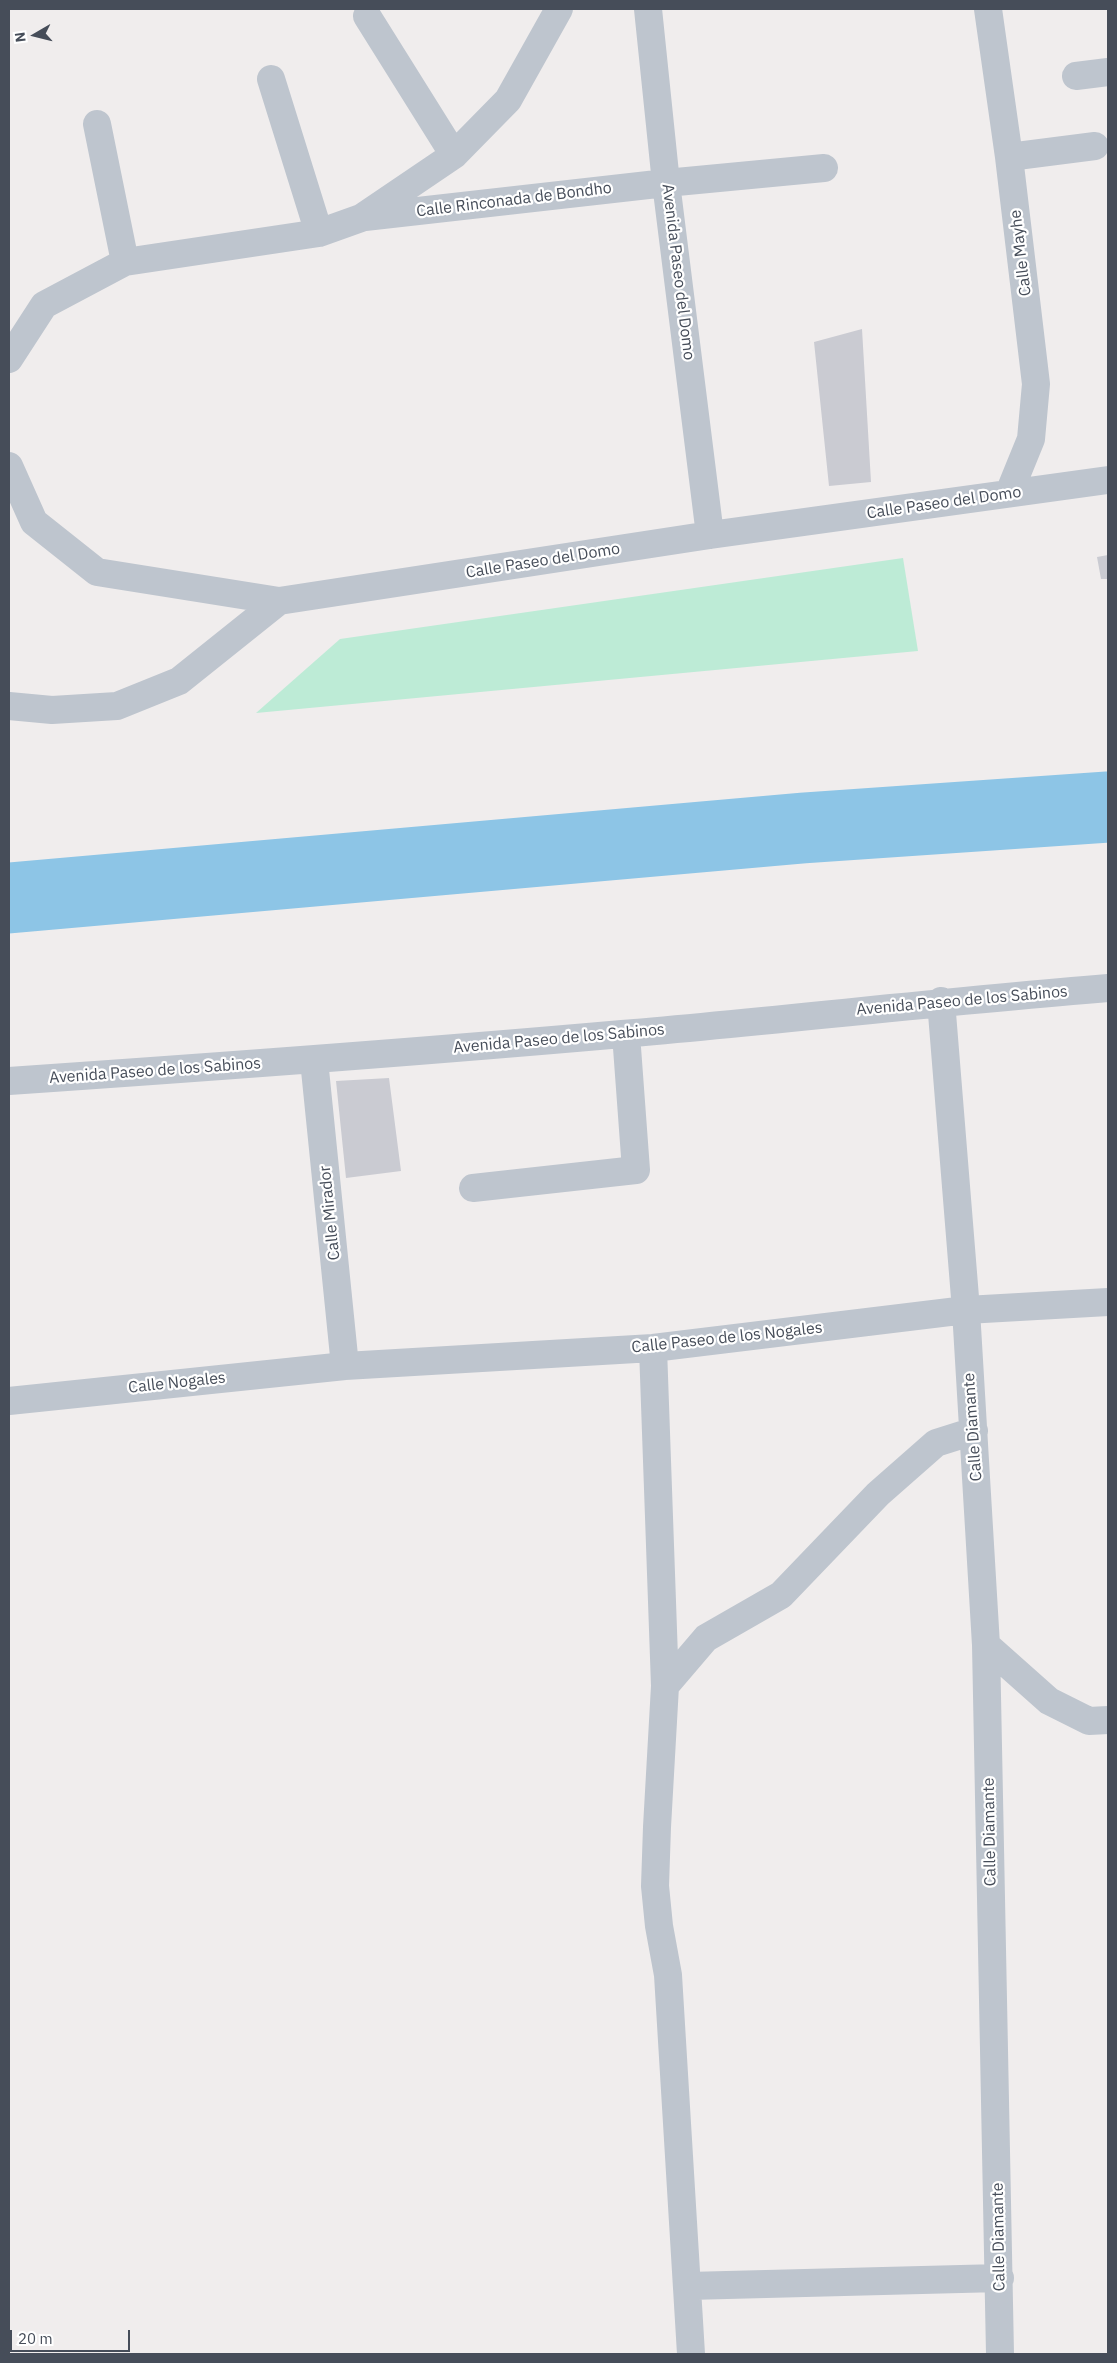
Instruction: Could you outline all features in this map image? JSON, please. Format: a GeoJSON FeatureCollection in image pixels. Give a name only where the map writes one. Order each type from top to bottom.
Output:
{"type":"FeatureCollection","features":[{"type":"Feature","properties":{"kind":"street"},"geometry":{"type":"LineString","coordinates":[[9,359],[44,305],[125,262],[319,233],[361,218],[454,155],[508,100],[560,9]]}},
{"type":"Feature","properties":{"kind":"street","name":"Avenida Paseo del Domo"},"geometry":{"type":"LineString","coordinates":[[648,9],[666,182],[710,535]]}},
{"type":"Feature","properties":{"kind":"street","name":"Calle Mayhe"},"geometry":{"type":"LineString","coordinates":[[988,9],[1009,157],[1036,384],[1031,439],[1009,493]]}},
{"type":"Feature","properties":{"kind":"street"},"geometry":{"type":"LineString","coordinates":[[366,16],[454,155]]}},
{"type":"Feature","properties":{"kind":"street"},"geometry":{"type":"LineString","coordinates":[[1076,76],[1108,72]]}},
{"type":"Feature","properties":{"kind":"street"},"geometry":{"type":"LineString","coordinates":[[271,79],[319,233]]}},
{"type":"Feature","properties":{"kind":"street"},"geometry":{"type":"LineString","coordinates":[[97,124],[125,262]]}},
{"type":"Feature","properties":{"kind":"street"},"geometry":{"type":"LineString","coordinates":[[1009,157],[1095,146]]}},
{"type":"Feature","properties":{"kind":"street","name":"Calle Rinconada de Bondho"},"geometry":{"type":"LineString","coordinates":[[361,218],[666,182],[824,168]]}},
{"type":"Feature","properties":{"kind":"street"},"geometry":{"type":"LineString","coordinates":[[9,466],[34,522],[97,572],[279,601]]}},
{"type":"Feature","properties":{"kind":"street","name":"Calle Paseo del Domo"},"geometry":{"type":"LineString","coordinates":[[9,706],[52,710],[117,706],[179,681],[279,601],[710,535],[1108,480]]}},
{"type":"Feature","properties":{"kind":"street","name":"Avenida Paseo de los Sabinos"},"geometry":{"type":"LineString","coordinates":[[9,1081],[314,1060],[626,1034],[941,1001],[1108,988]]}},
{"type":"Feature","properties":{"kind":"street","name":"Calle Diamante"},"geometry":{"type":"LineString","coordinates":[[941,1001],[966,1310],[986,1645],[1000,2278],[1000,2354]]}},
{"type":"Feature","properties":{"kind":"street"},"geometry":{"type":"LineString","coordinates":[[473,1188],[636,1170],[626,1034]]}},
{"type":"Feature","properties":{"kind":"street","name":"Calle Mirador"},"geometry":{"type":"LineString","coordinates":[[314,1060],[345,1366]]}},
{"type":"Feature","properties":{"kind":"street","name":"Calle Paseo de los Nogales"},"geometry":{"type":"LineString","coordinates":[[345,1366],[654,1348],[966,1310],[1108,1302]]}},
{"type":"Feature","properties":{"kind":"street"},"geometry":{"type":"LineString","coordinates":[[654,1348],[666,1686],[657,1828],[656,1886],[659,1926],[668,1975],[691,2354]]}},
{"type":"Feature","properties":{"kind":"street","name":"Calle Nogales"},"geometry":{"type":"LineString","coordinates":[[9,1401],[345,1366]]}},
{"type":"Feature","properties":{"kind":"street"},"geometry":{"type":"LineString","coordinates":[[666,1686],[706,1638],[781,1595],[878,1494],[936,1443],[974,1431]]}},
{"type":"Feature","properties":{"kind":"street"},"geometry":{"type":"LineString","coordinates":[[986,1645],[1049,1701],[1089,1721],[1108,1720]]}},
{"type":"Feature","properties":{"kind":"street"},"geometry":{"type":"LineString","coordinates":[[688,2286],[1000,2278]]}},
{"type":"Feature","properties":{"kind":"green space"},"geometry":{"type":"Polygon","coordinates":[[[903,558],[918,651],[256,713],[340,639],[903,558]]]}},
{"type":"Feature","properties":{"kind":"building"},"geometry":{"type":"Polygon","coordinates":[[[862,329],[871,482],[829,486],[814,342],[862,329]]]}},
{"type":"Feature","properties":{"kind":"building"},"geometry":{"type":"Polygon","coordinates":[[[1108,555],[1108,579],[1101,579],[1097,557],[1108,555]]]}},
{"type":"Feature","properties":{"kind":"building"},"geometry":{"type":"Polygon","coordinates":[[[389,1078],[401,1171],[346,1178],[336,1081],[389,1078]]]}},
{"type":"Feature","properties":{"kind":"waterway"},"geometry":{"type":"LineString","coordinates":[[9,898],[803,828],[1108,807]]}}]}
